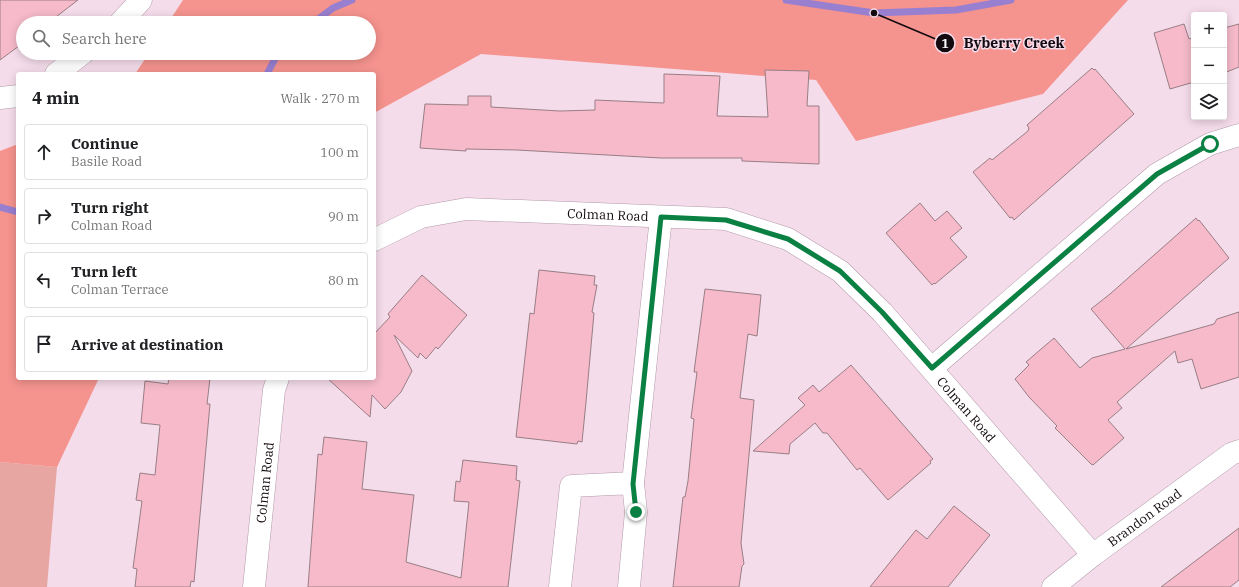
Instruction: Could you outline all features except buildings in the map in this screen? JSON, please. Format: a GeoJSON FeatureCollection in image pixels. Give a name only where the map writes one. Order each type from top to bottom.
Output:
{"type":"FeatureCollection","features":[{"type":"Feature","properties":{"kind":"street"},"geometry":{"type":"LineString","coordinates":[[127,16],[142,0]]}},
{"type":"Feature","properties":{"kind":"street"},"geometry":{"type":"LineString","coordinates":[[59,72],[74,60]]}},
{"type":"Feature","properties":{"kind":"street"},"geometry":{"type":"LineString","coordinates":[[0,98],[16,96]]}},
{"type":"Feature","properties":{"kind":"street"},"geometry":{"type":"LineString","coordinates":[[932,368],[1157,174],[1210,144],[1239,135]]}},
{"type":"Feature","properties":{"kind":"street","name":"Colman Road"},"geometry":{"type":"LineString","coordinates":[[376,239],[421,218],[466,209],[726,220],[788,239],[840,271],[882,312],[1093,555]]}},
{"type":"Feature","properties":{"kind":"street"},"geometry":{"type":"LineString","coordinates":[[629,587],[636,512],[633,484],[661,217]]}},
{"type":"Feature","properties":{"kind":"street","name":"Colman Road"},"geometry":{"type":"LineString","coordinates":[[254,587],[274,390],[277,380]]}},
{"type":"Feature","properties":{"kind":"street","name":"Brandon Road"},"geometry":{"type":"LineString","coordinates":[[1053,587],[1093,555],[1231,454],[1239,451]]}},
{"type":"Feature","properties":{"kind":"street"},"geometry":{"type":"LineString","coordinates":[[560,587],[571,486],[633,484]]}},
{"type":"Feature","properties":{"kind":"shaded area"},"geometry":{"type":"Polygon","coordinates":[[[183,0],[1128,0],[1043,94],[856,141],[816,80],[481,54],[376,112],[376,72],[136,72],[144,60],[376,60],[376,16],[173,16],[183,0]]]}},
{"type":"Feature","properties":{"kind":"shaded area"},"geometry":{"type":"Polygon","coordinates":[[[16,145],[16,380],[98,380],[57,467],[0,462],[0,151],[16,145]]]}},
{"type":"Feature","properties":{"kind":"shaded area"},"geometry":{"type":"Polygon","coordinates":[[[0,462],[57,467],[47,587],[0,587],[0,462]]]}},
{"type":"Feature","properties":{"kind":"waterway"},"geometry":{"type":"LineString","coordinates":[[322,16],[333,8],[352,0]]}},
{"type":"Feature","properties":{"kind":"waterway"},"geometry":{"type":"LineString","coordinates":[[786,0],[874,13],[956,10],[1011,0]]}},
{"type":"Feature","properties":{"kind":"waterway"},"geometry":{"type":"LineString","coordinates":[[268,72],[274,60]]}},
{"type":"Feature","properties":{"kind":"waterway"},"geometry":{"type":"LineString","coordinates":[[0,207],[16,211]]}},
{"type":"Feature","properties":{"kind":"place","name":"Byberry Creek"},"geometry":{"type":"Point","coordinates":[874,13]}},
{"type":"Feature","properties":{"kind":"route"},"geometry":{"type":"LineString","coordinates":[[636,512],[633,484],[661,217],[726,220],[788,239],[840,271],[882,312],[932,368],[1157,174],[1210,144]]}}]}
